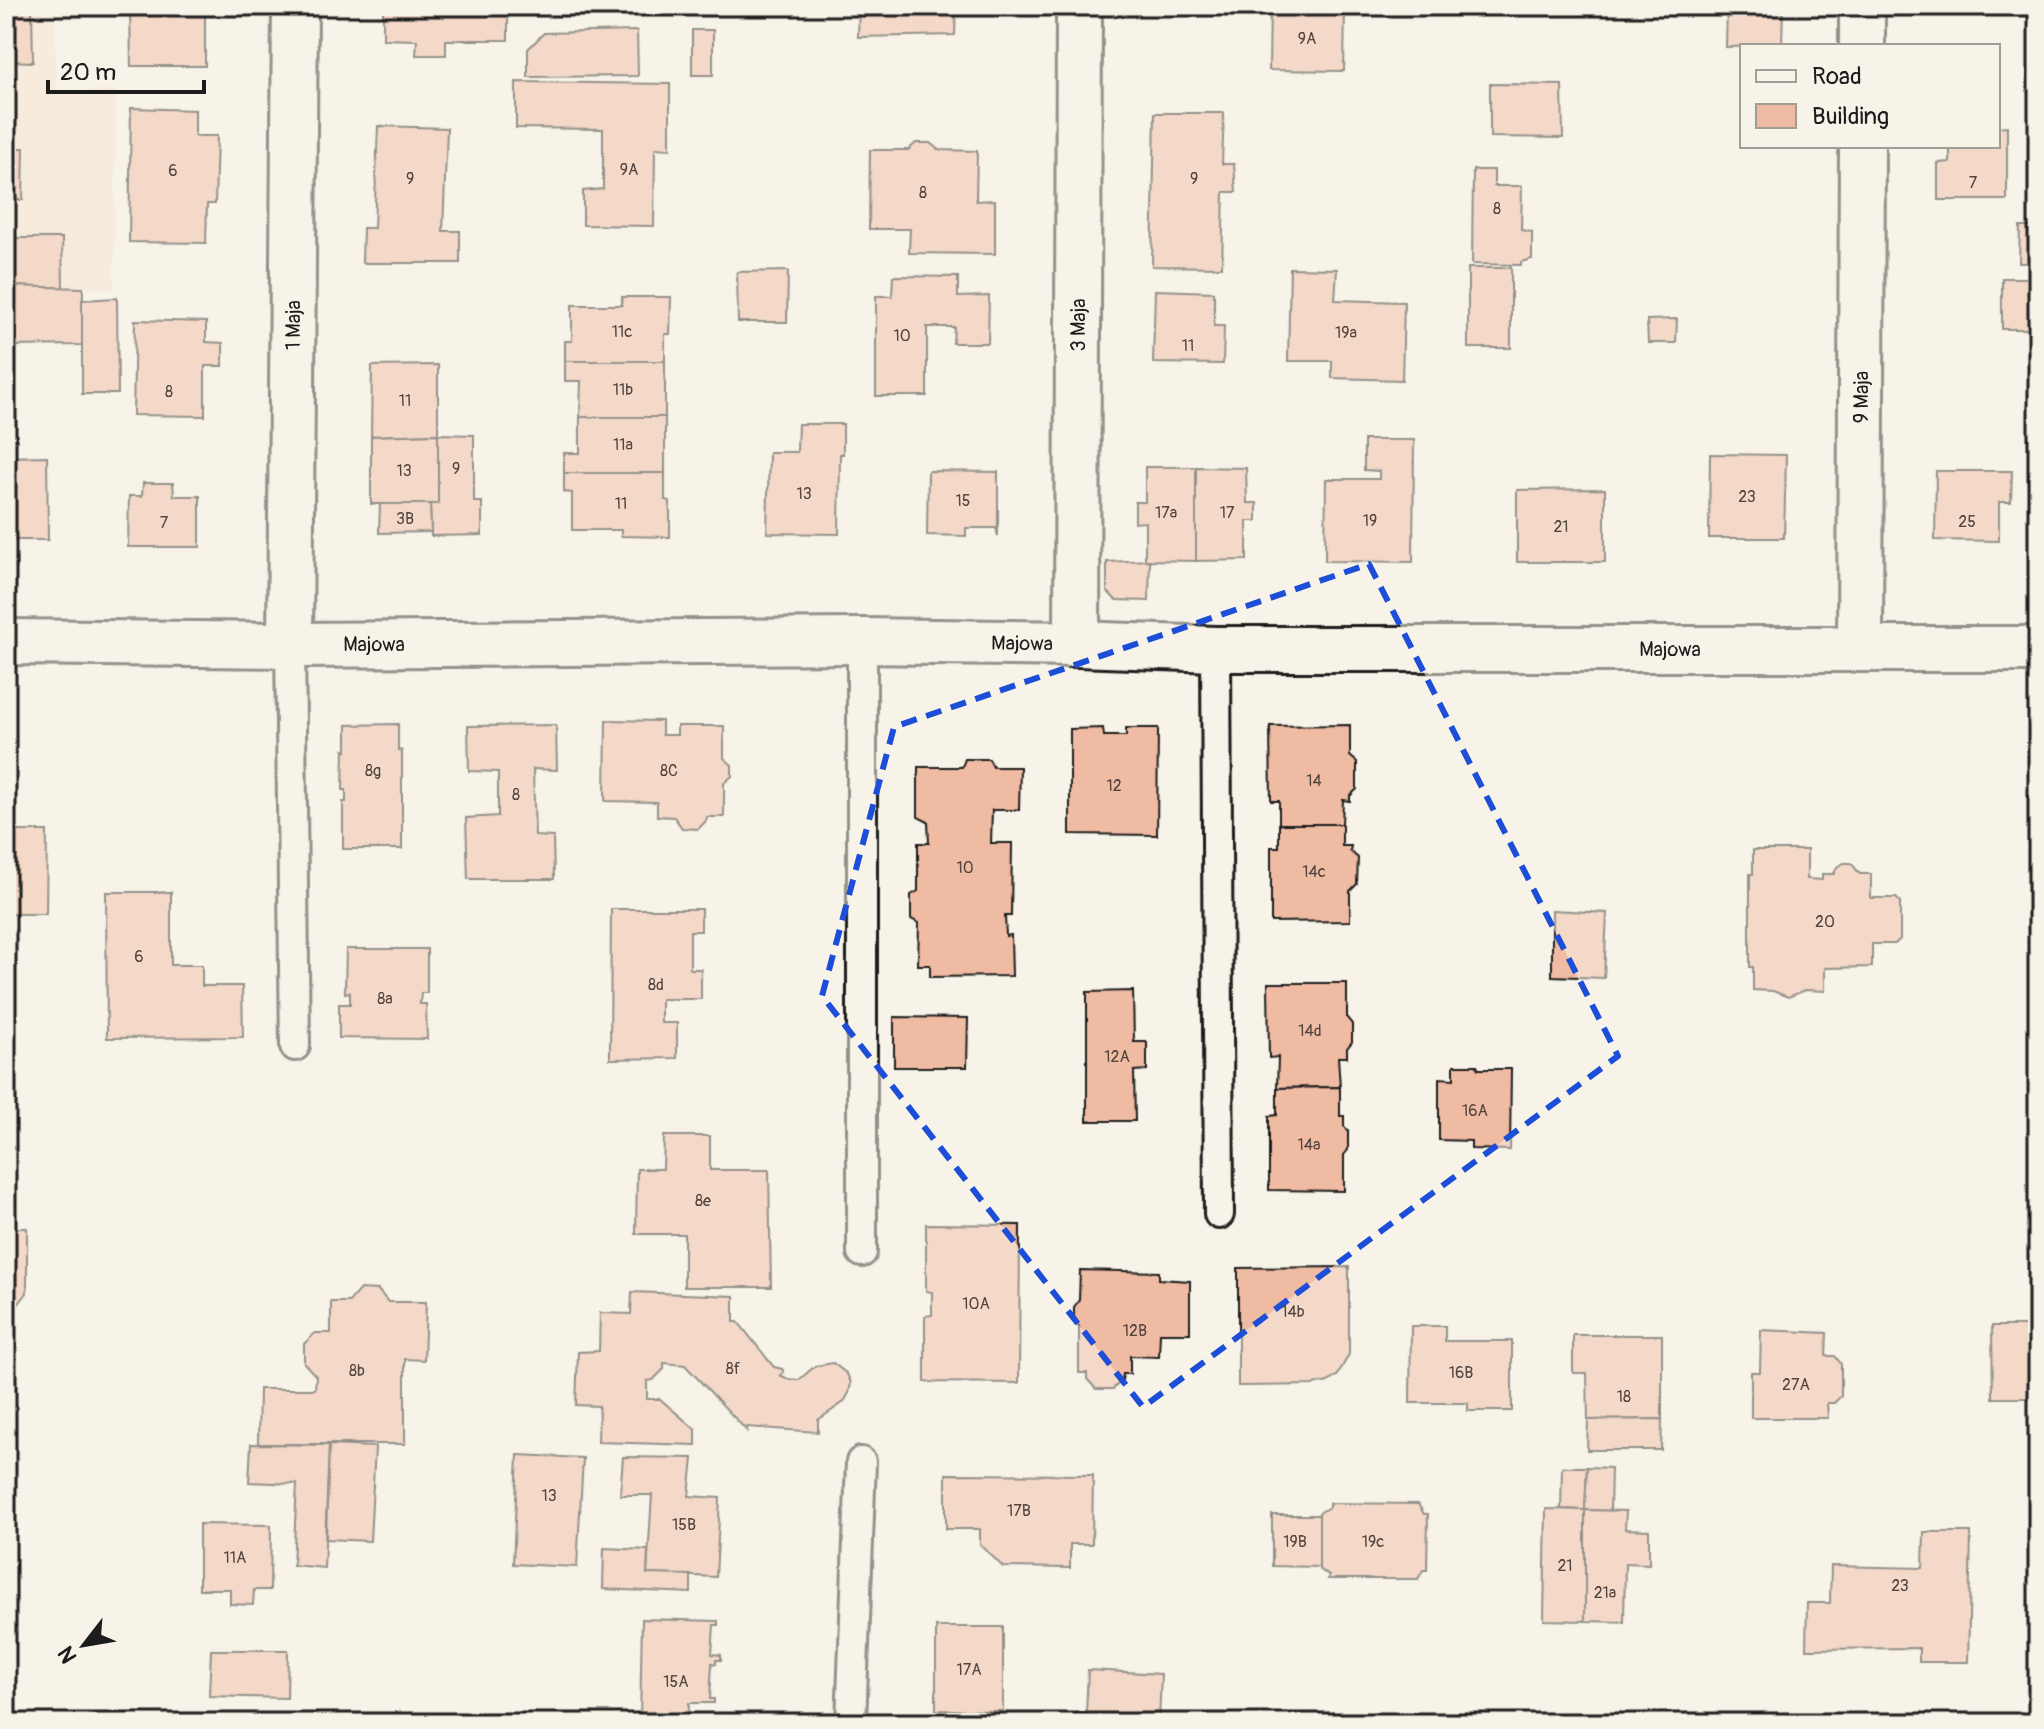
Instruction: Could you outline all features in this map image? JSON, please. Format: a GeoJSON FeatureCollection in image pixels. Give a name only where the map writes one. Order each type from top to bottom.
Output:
{"type":"FeatureCollection","features":[{"type":"Feature","properties":{"kind":"street","name":"1 Maja"},"geometry":{"type":"LineString","coordinates":[[290,645],[295,6]]}},
{"type":"Feature","properties":{"kind":"street","name":"3 Maja"},"geometry":{"type":"LineString","coordinates":[[1077,644],[1079,6]]}},
{"type":"Feature","properties":{"kind":"street"},"geometry":{"type":"LineString","coordinates":[[1862,6],[1862,44]]}},
{"type":"Feature","properties":{"kind":"street","name":"9 Maja"},"geometry":{"type":"LineString","coordinates":[[1860,648],[1862,148]]}},
{"type":"Feature","properties":{"kind":"street","name":"Majowa"},"geometry":{"type":"LineString","coordinates":[[6,642],[290,645],[862,641],[1216,649],[2038,649]]}},
{"type":"Feature","properties":{"kind":"lane"},"geometry":{"type":"LineString","coordinates":[[862,641],[862,1252]]}},
{"type":"Feature","properties":{"kind":"lane"},"geometry":{"type":"LineString","coordinates":[[290,645],[295,1046]]}},
{"type":"Feature","properties":{"kind":"lane"},"geometry":{"type":"LineString","coordinates":[[1216,649],[1219,1214]]}},
{"type":"Feature","properties":{"kind":"lane"},"geometry":{"type":"LineString","coordinates":[[851,1723],[861,1462]]}},
{"type":"Feature","properties":{"kind":"highlighted area"},"geometry":{"type":"Polygon","coordinates":[[[1369,564],[1618,1056],[1143,1407],[822,996],[894,727],[1369,564]]]}},
{"type":"Feature","properties":{"kind":"shaded area"},"geometry":{"type":"Polygon","coordinates":[[[6,6],[55,6],[56,91],[116,90],[114,289],[6,286],[6,6]]]}},
{"type":"Feature","properties":{"kind":"building"},"geometry":{"type":"Polygon","coordinates":[[[6,6],[14,6],[14,10],[32,10],[33,62],[6,61],[6,6]]]}},
{"type":"Feature","properties":{"kind":"building"},"geometry":{"type":"Polygon","coordinates":[[[130,6],[205,6],[205,66],[131,66],[130,6]]]}},
{"type":"Feature","properties":{"kind":"building"},"geometry":{"type":"Polygon","coordinates":[[[383,6],[508,6],[508,40],[446,40],[446,55],[416,55],[417,40],[383,39],[383,6]]]}},
{"type":"Feature","properties":{"kind":"building"},"geometry":{"type":"Polygon","coordinates":[[[859,6],[956,6],[955,35],[858,37],[859,6]]]}},
{"type":"Feature","properties":{"kind":"building"},"geometry":{"type":"Polygon","coordinates":[[[1270,6],[1345,6],[1344,71],[1269,70],[1270,6]]]}},
{"type":"Feature","properties":{"kind":"building"},"geometry":{"type":"Polygon","coordinates":[[[1727,6],[1783,6],[1782,44],[1726,47],[1727,6]]]}},
{"type":"Feature","properties":{"kind":"building"},"geometry":{"type":"Polygon","coordinates":[[[692,30],[713,30],[713,75],[692,75],[692,30]]]}},
{"type":"Feature","properties":{"kind":"building"},"geometry":{"type":"Polygon","coordinates":[[[637,31],[638,76],[528,77],[528,49],[544,33],[637,31]]]}},
{"type":"Feature","properties":{"kind":"building"},"geometry":{"type":"Polygon","coordinates":[[[516,82],[670,84],[670,149],[655,148],[654,226],[583,225],[583,191],[603,189],[603,129],[516,128],[516,82]]]}},
{"type":"Feature","properties":{"kind":"building"},"geometry":{"type":"Polygon","coordinates":[[[1490,84],[1562,85],[1563,138],[1490,137],[1490,84]]]}},
{"type":"Feature","properties":{"kind":"building"},"geometry":{"type":"Polygon","coordinates":[[[131,108],[195,110],[195,136],[217,136],[215,204],[207,204],[206,243],[129,242],[131,108]]]}},
{"type":"Feature","properties":{"kind":"building"},"geometry":{"type":"Polygon","coordinates":[[[1155,113],[1224,113],[1222,164],[1234,164],[1236,192],[1224,192],[1222,267],[1152,266],[1155,113]]]}},
{"type":"Feature","properties":{"kind":"building"},"geometry":{"type":"Polygon","coordinates":[[[378,126],[447,128],[443,231],[460,231],[460,263],[362,263],[363,228],[374,228],[378,126]]]}},
{"type":"Feature","properties":{"kind":"building"},"geometry":{"type":"Polygon","coordinates":[[[2007,126],[2007,200],[1938,200],[1938,163],[1950,162],[1950,148],[2000,148],[2000,127],[2007,126]]]}},
{"type":"Feature","properties":{"kind":"building"},"geometry":{"type":"Polygon","coordinates":[[[916,143],[930,143],[939,150],[977,151],[976,201],[995,200],[995,254],[909,253],[910,229],[869,229],[870,150],[908,150],[916,143]]]}},
{"type":"Feature","properties":{"kind":"building"},"geometry":{"type":"Polygon","coordinates":[[[6,148],[24,148],[23,200],[10,200],[10,238],[62,238],[63,288],[6,286],[6,148]]]}},
{"type":"Feature","properties":{"kind":"building"},"geometry":{"type":"Polygon","coordinates":[[[1473,170],[1494,170],[1494,186],[1522,186],[1521,230],[1532,232],[1532,259],[1521,262],[1521,265],[1472,264],[1473,170]]]}},
{"type":"Feature","properties":{"kind":"building"},"geometry":{"type":"Polygon","coordinates":[[[2020,227],[2038,227],[2038,263],[2019,263],[2020,227]]]}},
{"type":"Feature","properties":{"kind":"building"},"geometry":{"type":"Polygon","coordinates":[[[1290,268],[1337,269],[1335,300],[1404,302],[1402,380],[1332,378],[1332,361],[1288,361],[1290,268]]]}},
{"type":"Feature","properties":{"kind":"building"},"geometry":{"type":"Polygon","coordinates":[[[1468,268],[1511,268],[1511,348],[1468,348],[1468,268]]]}},
{"type":"Feature","properties":{"kind":"building"},"geometry":{"type":"Polygon","coordinates":[[[788,271],[787,322],[738,322],[737,272],[788,271]]]}},
{"type":"Feature","properties":{"kind":"building"},"geometry":{"type":"Polygon","coordinates":[[[893,276],[958,277],[958,297],[989,296],[988,343],[953,343],[954,327],[927,327],[927,396],[876,396],[876,296],[892,296],[893,276]]]}},
{"type":"Feature","properties":{"kind":"building"},"geometry":{"type":"Polygon","coordinates":[[[2002,278],[2038,278],[2038,329],[2002,329],[2002,278]]]}},
{"type":"Feature","properties":{"kind":"building"},"geometry":{"type":"Polygon","coordinates":[[[6,286],[83,288],[82,345],[6,346],[6,286]]]}},
{"type":"Feature","properties":{"kind":"building"},"geometry":{"type":"Polygon","coordinates":[[[1155,290],[1214,292],[1214,326],[1224,326],[1223,364],[1153,363],[1155,290]]]}},
{"type":"Feature","properties":{"kind":"building"},"geometry":{"type":"Polygon","coordinates":[[[622,297],[671,297],[670,334],[665,334],[665,361],[565,361],[565,341],[572,341],[572,305],[622,305],[622,297]]]}},
{"type":"Feature","properties":{"kind":"building"},"geometry":{"type":"Polygon","coordinates":[[[117,298],[118,394],[82,394],[82,300],[117,298]]]}},
{"type":"Feature","properties":{"kind":"building"},"geometry":{"type":"Polygon","coordinates":[[[1677,319],[1676,343],[1648,343],[1647,320],[1677,319]]]}},
{"type":"Feature","properties":{"kind":"building"},"geometry":{"type":"Polygon","coordinates":[[[135,320],[206,322],[206,342],[223,343],[223,366],[205,366],[205,416],[133,415],[135,320]]]}},
{"type":"Feature","properties":{"kind":"building"},"geometry":{"type":"Polygon","coordinates":[[[565,361],[665,361],[665,417],[580,417],[581,381],[565,381],[565,361]]]}},
{"type":"Feature","properties":{"kind":"building"},"geometry":{"type":"Polygon","coordinates":[[[438,365],[438,434],[371,436],[372,366],[438,365]]]}},
{"type":"Feature","properties":{"kind":"building"},"geometry":{"type":"Polygon","coordinates":[[[580,417],[665,417],[665,473],[564,473],[564,453],[580,453],[580,417]]]}},
{"type":"Feature","properties":{"kind":"building"},"geometry":{"type":"Polygon","coordinates":[[[798,424],[843,424],[839,534],[767,533],[769,452],[797,452],[798,424]]]}},
{"type":"Feature","properties":{"kind":"building"},"geometry":{"type":"Polygon","coordinates":[[[438,434],[474,435],[474,502],[482,502],[482,535],[431,536],[430,504],[438,504],[438,434]]]}},
{"type":"Feature","properties":{"kind":"building"},"geometry":{"type":"Polygon","coordinates":[[[438,434],[438,504],[371,504],[371,436],[438,434]]]}},
{"type":"Feature","properties":{"kind":"building"},"geometry":{"type":"Polygon","coordinates":[[[1364,440],[1414,440],[1413,562],[1325,561],[1326,479],[1379,479],[1379,471],[1364,470],[1364,440]]]}},
{"type":"Feature","properties":{"kind":"building"},"geometry":{"type":"Polygon","coordinates":[[[1710,454],[1786,455],[1784,538],[1709,538],[1710,454]]]}},
{"type":"Feature","properties":{"kind":"building"},"geometry":{"type":"Polygon","coordinates":[[[47,456],[48,540],[6,540],[6,457],[47,456]]]}},
{"type":"Feature","properties":{"kind":"building"},"geometry":{"type":"Polygon","coordinates":[[[1145,467],[1196,467],[1196,561],[1145,560],[1145,522],[1135,523],[1135,502],[1145,502],[1145,467]]]}},
{"type":"Feature","properties":{"kind":"building"},"geometry":{"type":"Polygon","coordinates":[[[1196,467],[1246,468],[1247,503],[1257,503],[1257,521],[1247,521],[1247,560],[1196,561],[1196,467]]]}},
{"type":"Feature","properties":{"kind":"building"},"geometry":{"type":"Polygon","coordinates":[[[928,471],[998,472],[998,536],[996,528],[966,528],[966,536],[927,535],[928,471]]]}},
{"type":"Feature","properties":{"kind":"building"},"geometry":{"type":"Polygon","coordinates":[[[1936,471],[2012,471],[2011,502],[1999,502],[1999,541],[1935,540],[1936,471]]]}},
{"type":"Feature","properties":{"kind":"building"},"geometry":{"type":"Polygon","coordinates":[[[564,473],[665,473],[665,500],[670,501],[670,537],[621,536],[621,530],[572,530],[572,493],[564,492],[564,473]]]}},
{"type":"Feature","properties":{"kind":"building"},"geometry":{"type":"Polygon","coordinates":[[[143,483],[173,483],[174,496],[200,496],[200,547],[128,547],[129,496],[142,496],[143,483]]]}},
{"type":"Feature","properties":{"kind":"building"},"geometry":{"type":"Polygon","coordinates":[[[1605,489],[1605,562],[1517,562],[1517,490],[1605,489]]]}},
{"type":"Feature","properties":{"kind":"building"},"geometry":{"type":"Polygon","coordinates":[[[380,504],[430,504],[431,532],[379,533],[380,504]]]}},
{"type":"Feature","properties":{"kind":"building"},"geometry":{"type":"Polygon","coordinates":[[[1150,560],[1149,601],[1116,600],[1107,591],[1107,562],[1150,560]]]}},
{"type":"Feature","properties":{"kind":"building"},"geometry":{"type":"Polygon","coordinates":[[[606,720],[662,721],[662,735],[677,735],[677,726],[724,726],[724,758],[732,765],[732,776],[724,783],[724,817],[707,817],[698,829],[682,828],[674,817],[657,816],[657,802],[605,801],[606,720]]]}},
{"type":"Feature","properties":{"kind":"building"},"geometry":{"type":"Polygon","coordinates":[[[398,724],[398,750],[402,751],[402,849],[343,849],[347,725],[398,724]]]}},
{"type":"Feature","properties":{"kind":"building"},"geometry":{"type":"Polygon","coordinates":[[[556,725],[557,770],[533,769],[535,836],[553,837],[554,879],[468,879],[466,818],[498,816],[498,772],[469,771],[468,726],[556,725]]]}},
{"type":"Feature","properties":{"kind":"building"},"geometry":{"type":"Polygon","coordinates":[[[1350,725],[1350,756],[1357,762],[1357,789],[1350,796],[1350,801],[1343,800],[1342,824],[1279,824],[1279,801],[1271,801],[1270,726],[1350,725]]]}},
{"type":"Feature","properties":{"kind":"building"},"geometry":{"type":"Polygon","coordinates":[[[1103,728],[1104,736],[1126,736],[1126,728],[1158,728],[1157,835],[1070,834],[1070,729],[1103,728]]]}},
{"type":"Feature","properties":{"kind":"building"},"geometry":{"type":"Polygon","coordinates":[[[965,759],[989,759],[993,767],[1020,767],[1019,810],[992,810],[991,843],[1012,843],[1011,916],[1005,916],[1006,936],[1011,935],[1012,976],[930,977],[930,965],[918,965],[919,923],[911,919],[911,895],[918,891],[918,843],[929,843],[928,822],[918,817],[918,767],[962,767],[965,759]]]}},
{"type":"Feature","properties":{"kind":"building"},"geometry":{"type":"Polygon","coordinates":[[[6,816],[13,816],[12,831],[47,831],[46,914],[6,914],[6,816]]]}},
{"type":"Feature","properties":{"kind":"building"},"geometry":{"type":"Polygon","coordinates":[[[1279,824],[1342,824],[1342,846],[1351,846],[1350,851],[1358,858],[1357,884],[1350,891],[1350,921],[1271,922],[1271,847],[1279,847],[1279,824]]]}},
{"type":"Feature","properties":{"kind":"building"},"geometry":{"type":"Polygon","coordinates":[[[1753,850],[1807,850],[1807,879],[1822,880],[1822,874],[1834,874],[1837,867],[1844,863],[1851,863],[1860,874],[1871,874],[1871,898],[1896,898],[1900,902],[1900,939],[1895,944],[1872,944],[1872,967],[1825,968],[1825,991],[1806,990],[1788,997],[1773,991],[1753,990],[1753,967],[1750,967],[1750,874],[1753,874],[1753,850]]]}},
{"type":"Feature","properties":{"kind":"building"},"geometry":{"type":"Polygon","coordinates":[[[106,892],[171,892],[171,965],[202,965],[202,986],[242,986],[243,1037],[107,1038],[106,892]]]}},
{"type":"Feature","properties":{"kind":"building"},"geometry":{"type":"Polygon","coordinates":[[[611,909],[701,909],[701,931],[690,931],[690,969],[701,969],[701,999],[661,999],[661,1023],[677,1023],[677,1058],[610,1059],[611,909]]]}},
{"type":"Feature","properties":{"kind":"building"},"geometry":{"type":"Polygon","coordinates":[[[1552,910],[1607,913],[1604,978],[1552,976],[1552,910]]]}},
{"type":"Feature","properties":{"kind":"building"},"geometry":{"type":"Polygon","coordinates":[[[346,949],[427,949],[427,993],[421,993],[420,1004],[426,1004],[427,1039],[339,1038],[339,1004],[350,1004],[350,992],[345,993],[346,949]]]}},
{"type":"Feature","properties":{"kind":"building"},"geometry":{"type":"Polygon","coordinates":[[[1268,983],[1347,983],[1347,1018],[1352,1024],[1352,1042],[1347,1048],[1347,1057],[1338,1057],[1340,1087],[1277,1088],[1278,1057],[1269,1058],[1268,983]]]}},
{"type":"Feature","properties":{"kind":"building"},"geometry":{"type":"Polygon","coordinates":[[[1133,991],[1134,1042],[1147,1042],[1147,1070],[1134,1071],[1135,1121],[1087,1121],[1087,992],[1133,991]]]}},
{"type":"Feature","properties":{"kind":"building"},"geometry":{"type":"Polygon","coordinates":[[[894,1017],[968,1018],[967,1067],[894,1067],[894,1017]]]}},
{"type":"Feature","properties":{"kind":"building"},"geometry":{"type":"Polygon","coordinates":[[[1454,1065],[1511,1069],[1510,1150],[1471,1149],[1471,1141],[1439,1140],[1439,1078],[1454,1079],[1454,1065]]]}},
{"type":"Feature","properties":{"kind":"building"},"geometry":{"type":"Polygon","coordinates":[[[1340,1087],[1340,1116],[1344,1116],[1344,1126],[1348,1131],[1344,1191],[1269,1190],[1269,1116],[1277,1115],[1277,1088],[1340,1087]]]}},
{"type":"Feature","properties":{"kind":"building"},"geometry":{"type":"Polygon","coordinates":[[[664,1136],[710,1136],[710,1170],[769,1170],[771,1287],[684,1287],[684,1234],[636,1234],[637,1169],[663,1169],[664,1136]]]}},
{"type":"Feature","properties":{"kind":"building"},"geometry":{"type":"Polygon","coordinates":[[[926,1224],[1020,1225],[1019,1383],[925,1382],[925,1316],[932,1315],[932,1292],[926,1291],[926,1224]]]}},
{"type":"Feature","properties":{"kind":"building"},"geometry":{"type":"Polygon","coordinates":[[[6,1228],[27,1228],[27,1293],[16,1307],[6,1307],[6,1228]]]}},
{"type":"Feature","properties":{"kind":"building"},"geometry":{"type":"Polygon","coordinates":[[[1349,1267],[1349,1354],[1338,1375],[1328,1382],[1313,1385],[1238,1386],[1238,1268],[1349,1267]]]}},
{"type":"Feature","properties":{"kind":"building"},"geometry":{"type":"Polygon","coordinates":[[[1080,1270],[1159,1272],[1159,1279],[1190,1281],[1190,1333],[1160,1333],[1159,1357],[1130,1356],[1130,1374],[1123,1374],[1122,1380],[1113,1389],[1096,1389],[1087,1379],[1087,1373],[1079,1373],[1079,1327],[1074,1319],[1074,1307],[1079,1300],[1080,1270]]]}},
{"type":"Feature","properties":{"kind":"building"},"geometry":{"type":"Polygon","coordinates":[[[360,1289],[378,1290],[388,1302],[426,1302],[424,1360],[405,1359],[405,1444],[258,1444],[259,1389],[315,1389],[316,1376],[304,1363],[304,1344],[315,1333],[331,1333],[331,1302],[349,1302],[360,1289]]]}},
{"type":"Feature","properties":{"kind":"building"},"geometry":{"type":"Polygon","coordinates":[[[632,1292],[734,1296],[734,1322],[738,1322],[774,1367],[782,1369],[784,1372],[780,1375],[799,1380],[815,1366],[833,1363],[847,1374],[851,1383],[849,1393],[844,1402],[818,1420],[818,1432],[747,1427],[747,1431],[685,1365],[664,1363],[664,1369],[653,1380],[647,1381],[647,1399],[660,1399],[696,1430],[696,1445],[598,1442],[599,1406],[576,1405],[578,1352],[599,1351],[600,1313],[631,1314],[632,1292]]]}},
{"type":"Feature","properties":{"kind":"building"},"geometry":{"type":"Polygon","coordinates":[[[1411,1326],[1445,1326],[1445,1341],[1512,1341],[1512,1411],[1468,1411],[1468,1403],[1410,1403],[1411,1326]]]}},
{"type":"Feature","properties":{"kind":"building"},"geometry":{"type":"Polygon","coordinates":[[[1992,1326],[2038,1326],[2038,1398],[1993,1398],[1992,1326]]]}},
{"type":"Feature","properties":{"kind":"building"},"geometry":{"type":"Polygon","coordinates":[[[1761,1330],[1827,1333],[1826,1356],[1835,1356],[1841,1364],[1841,1396],[1834,1403],[1827,1403],[1828,1418],[1751,1418],[1751,1372],[1760,1372],[1761,1330]]]}},
{"type":"Feature","properties":{"kind":"building"},"geometry":{"type":"Polygon","coordinates":[[[1573,1335],[1662,1335],[1662,1419],[1588,1420],[1587,1373],[1573,1373],[1573,1335]]]}},
{"type":"Feature","properties":{"kind":"building"},"geometry":{"type":"Polygon","coordinates":[[[1662,1419],[1661,1450],[1587,1450],[1588,1420],[1662,1419]]]}},
{"type":"Feature","properties":{"kind":"building"},"geometry":{"type":"Polygon","coordinates":[[[251,1444],[329,1445],[324,1568],[293,1565],[297,1484],[249,1482],[251,1444]]]}},
{"type":"Feature","properties":{"kind":"building"},"geometry":{"type":"Polygon","coordinates":[[[329,1445],[375,1447],[370,1541],[326,1539],[329,1445]]]}},
{"type":"Feature","properties":{"kind":"building"},"geometry":{"type":"Polygon","coordinates":[[[518,1455],[583,1458],[577,1567],[513,1564],[518,1455]]]}},
{"type":"Feature","properties":{"kind":"building"},"geometry":{"type":"Polygon","coordinates":[[[6,1456],[11,1456],[12,1509],[6,1509],[6,1456]]]}},
{"type":"Feature","properties":{"kind":"building"},"geometry":{"type":"Polygon","coordinates":[[[623,1457],[693,1458],[689,1496],[720,1498],[716,1577],[647,1574],[652,1495],[620,1495],[623,1457]]]}},
{"type":"Feature","properties":{"kind":"building"},"geometry":{"type":"Polygon","coordinates":[[[1562,1467],[1587,1467],[1585,1510],[1561,1509],[1562,1467]]]}},
{"type":"Feature","properties":{"kind":"building"},"geometry":{"type":"Polygon","coordinates":[[[1587,1467],[1611,1468],[1610,1511],[1585,1510],[1587,1467]]]}},
{"type":"Feature","properties":{"kind":"building"},"geometry":{"type":"Polygon","coordinates":[[[946,1474],[1093,1475],[1092,1544],[1070,1544],[1070,1568],[1003,1567],[980,1544],[980,1529],[946,1529],[946,1474]]]}},
{"type":"Feature","properties":{"kind":"building"},"geometry":{"type":"Polygon","coordinates":[[[1329,1503],[1418,1504],[1424,1514],[1428,1514],[1427,1570],[1423,1570],[1418,1579],[1328,1579],[1329,1576],[1319,1569],[1319,1513],[1329,1507],[1329,1503]]]}},
{"type":"Feature","properties":{"kind":"building"},"geometry":{"type":"Polygon","coordinates":[[[1546,1509],[1585,1510],[1585,1621],[1544,1620],[1546,1509]]]}},
{"type":"Feature","properties":{"kind":"building"},"geometry":{"type":"Polygon","coordinates":[[[1585,1510],[1626,1511],[1625,1529],[1649,1530],[1649,1564],[1625,1563],[1624,1622],[1585,1621],[1585,1510]]]}},
{"type":"Feature","properties":{"kind":"building"},"geometry":{"type":"Polygon","coordinates":[[[1272,1515],[1319,1515],[1319,1567],[1272,1566],[1272,1515]]]}},
{"type":"Feature","properties":{"kind":"building"},"geometry":{"type":"Polygon","coordinates":[[[199,1524],[271,1525],[270,1590],[254,1590],[253,1605],[230,1604],[230,1589],[199,1589],[199,1524]]]}},
{"type":"Feature","properties":{"kind":"building"},"geometry":{"type":"Polygon","coordinates":[[[1924,1532],[1971,1532],[1968,1662],[1919,1662],[1919,1648],[1806,1649],[1807,1603],[1830,1603],[1831,1566],[1923,1568],[1924,1532]]]}},
{"type":"Feature","properties":{"kind":"building"},"geometry":{"type":"Polygon","coordinates":[[[604,1548],[648,1550],[647,1574],[691,1575],[691,1593],[603,1589],[604,1548]]]}},
{"type":"Feature","properties":{"kind":"building"},"geometry":{"type":"Polygon","coordinates":[[[642,1619],[718,1621],[718,1625],[714,1625],[712,1654],[721,1655],[721,1660],[712,1663],[710,1699],[714,1699],[714,1703],[689,1703],[688,1723],[640,1723],[642,1619]]]}},
{"type":"Feature","properties":{"kind":"building"},"geometry":{"type":"Polygon","coordinates":[[[936,1627],[1003,1627],[1003,1711],[936,1710],[936,1627]]]}},
{"type":"Feature","properties":{"kind":"building"},"geometry":{"type":"Polygon","coordinates":[[[211,1650],[288,1650],[287,1698],[209,1696],[211,1650]]]}},
{"type":"Feature","properties":{"kind":"building"},"geometry":{"type":"Polygon","coordinates":[[[1088,1670],[1161,1674],[1159,1723],[1075,1723],[1076,1713],[1086,1714],[1088,1670]]]}}]}
